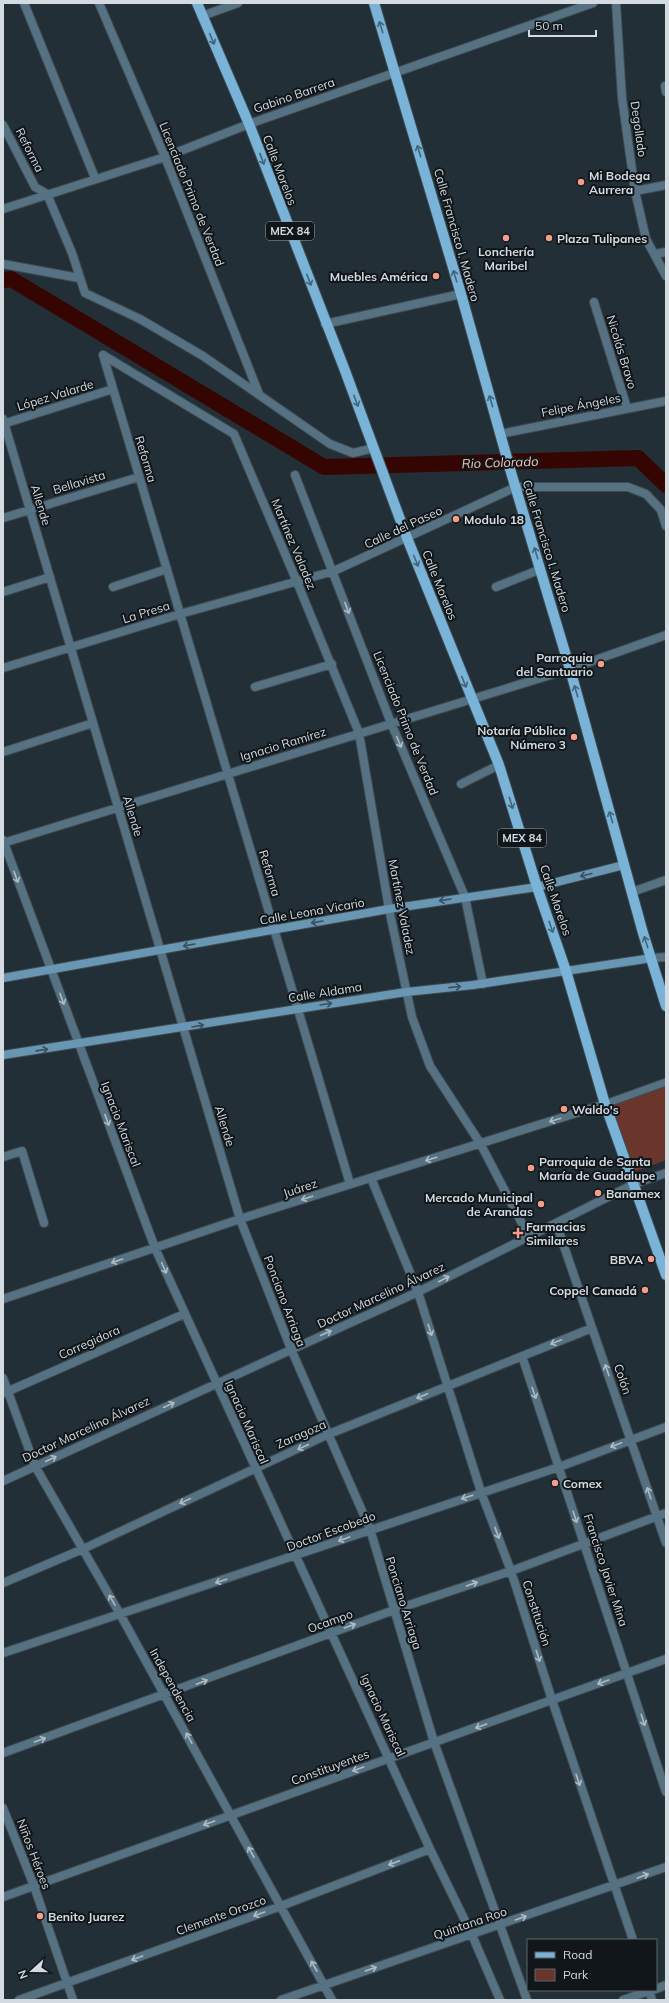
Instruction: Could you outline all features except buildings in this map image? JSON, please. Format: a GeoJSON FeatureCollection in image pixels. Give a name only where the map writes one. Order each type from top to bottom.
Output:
{"type":"FeatureCollection","features":[{"type":"Feature","properties":{"kind":"main road","name":"Calle Morelos"},"geometry":{"type":"LineString","coordinates":[[197,3],[249,124],[392,498],[499,765],[537,887],[566,971],[605,1104],[634,1184]]}},
{"type":"Feature","properties":{"kind":"main road","name":"Calle Francisco I. Madero"},"geometry":{"type":"LineString","coordinates":[[374,3],[461,294],[510,469],[570,669],[624,865],[666,1006]]}},
{"type":"Feature","properties":{"kind":"main road","name":"Calle Leona Vicario"},"geometry":{"type":"LineString","coordinates":[[3,978],[389,909],[537,887],[624,865]]}},
{"type":"Feature","properties":{"kind":"main road","name":"Calle Aldama"},"geometry":{"type":"LineString","coordinates":[[3,1055],[78,1045],[298,1008],[406,992],[483,984],[652,958]]}},
{"type":"Feature","properties":{"kind":"main road","name":"MEX 84"},"geometry":{"type":"LineString","coordinates":[[634,1184],[666,1276]]}},
{"type":"Feature","properties":{"kind":"street"},"geometry":{"type":"LineString","coordinates":[[24,3],[95,178]]}},
{"type":"Feature","properties":{"kind":"street","name":"Licenciado Primo de Verdad"},"geometry":{"type":"LineString","coordinates":[[100,3],[165,157],[259,394]]}},
{"type":"Feature","properties":{"kind":"street"},"geometry":{"type":"LineString","coordinates":[[202,16],[238,3]]}},
{"type":"Feature","properties":{"kind":"street","name":"Gabino Barrera"},"geometry":{"type":"LineString","coordinates":[[3,209],[95,178],[165,157],[249,124],[593,3]]}},
{"type":"Feature","properties":{"kind":"street","name":"Degollado"},"geometry":{"type":"LineString","coordinates":[[616,3],[622,98],[635,191],[646,239],[666,276]]}},
{"type":"Feature","properties":{"kind":"street","name":"Reforma"},"geometry":{"type":"LineString","coordinates":[[3,125],[35,187],[47,194],[72,252],[85,293],[140,319],[203,356],[259,394]]}},
{"type":"Feature","properties":{"kind":"street"},"geometry":{"type":"LineString","coordinates":[[635,191],[666,185]]}},
{"type":"Feature","properties":{"kind":"street"},"geometry":{"type":"LineString","coordinates":[[654,254],[666,252]]}},
{"type":"Feature","properties":{"kind":"street"},"geometry":{"type":"LineString","coordinates":[[3,264],[79,278]]}},
{"type":"Feature","properties":{"kind":"street"},"geometry":{"type":"LineString","coordinates":[[325,324],[461,294]]}},
{"type":"Feature","properties":{"kind":"street","name":"Nicolás Bravo"},"geometry":{"type":"LineString","coordinates":[[594,302],[627,408]]}},
{"type":"Feature","properties":{"kind":"street","name":"Reforma"},"geometry":{"type":"LineString","coordinates":[[234,434],[103,355],[350,1184]]}},
{"type":"Feature","properties":{"kind":"street","name":"López Valarde"},"geometry":{"type":"LineString","coordinates":[[3,422],[113,389]]}},
{"type":"Feature","properties":{"kind":"street"},"geometry":{"type":"LineString","coordinates":[[259,394],[330,444],[353,453],[374,448]]}},
{"type":"Feature","properties":{"kind":"street","name":"Felipe Ángeles"},"geometry":{"type":"LineString","coordinates":[[501,436],[627,408],[666,401]]}},
{"type":"Feature","properties":{"kind":"street","name":"Allende"},"geometry":{"type":"LineString","coordinates":[[3,422],[240,1219]]}},
{"type":"Feature","properties":{"kind":"street","name":"Martínez Valadez"},"geometry":{"type":"LineString","coordinates":[[234,434],[332,664],[359,733],[389,909],[406,992],[412,1017],[430,1066],[480,1143],[529,1237]]}},
{"type":"Feature","properties":{"kind":"street","name":"Licenciado Primo de Verdad"},"geometry":{"type":"LineString","coordinates":[[295,474],[334,571],[391,723],[465,897],[483,984]]}},
{"type":"Feature","properties":{"kind":"street","name":"Bellavista"},"geometry":{"type":"LineString","coordinates":[[3,518],[139,477]]}},
{"type":"Feature","properties":{"kind":"street"},"geometry":{"type":"LineString","coordinates":[[516,487],[628,487],[646,494],[661,510],[666,526]]}},
{"type":"Feature","properties":{"kind":"street","name":"Calle del Paseo"},"geometry":{"type":"LineString","coordinates":[[297,582],[334,571],[516,487]]}},
{"type":"Feature","properties":{"kind":"street"},"geometry":{"type":"LineString","coordinates":[[496,587],[541,569]]}},
{"type":"Feature","properties":{"kind":"street"},"geometry":{"type":"LineString","coordinates":[[113,587],[167,570]]}},
{"type":"Feature","properties":{"kind":"street"},"geometry":{"type":"LineString","coordinates":[[3,592],[50,577]]}},
{"type":"Feature","properties":{"kind":"street","name":"La Presa"},"geometry":{"type":"LineString","coordinates":[[3,668],[180,614],[297,582]]}},
{"type":"Feature","properties":{"kind":"street","name":"Ignacio Ramírez"},"geometry":{"type":"LineString","coordinates":[[3,842],[570,669],[666,635]]}},
{"type":"Feature","properties":{"kind":"street"},"geometry":{"type":"LineString","coordinates":[[255,687],[332,664]]}},
{"type":"Feature","properties":{"kind":"street"},"geometry":{"type":"LineString","coordinates":[[3,752],[93,723]]}},
{"type":"Feature","properties":{"kind":"street"},"geometry":{"type":"LineString","coordinates":[[461,784],[499,765]]}},
{"type":"Feature","properties":{"kind":"street","name":"Ignacio Mariscal"},"geometry":{"type":"LineString","coordinates":[[3,842],[155,1248],[184,1314],[390,1758],[430,1849],[472,1935],[500,2000]]}},
{"type":"Feature","properties":{"kind":"street"},"geometry":{"type":"LineString","coordinates":[[632,892],[666,880]]}},
{"type":"Feature","properties":{"kind":"street"},"geometry":{"type":"LineString","coordinates":[[652,958],[666,957]]}},
{"type":"Feature","properties":{"kind":"street"},"geometry":{"type":"LineString","coordinates":[[605,1104],[666,1082]]}},
{"type":"Feature","properties":{"kind":"street","name":"Juárez"},"geometry":{"type":"LineString","coordinates":[[3,1299],[240,1219],[605,1104]]}},
{"type":"Feature","properties":{"kind":"street"},"geometry":{"type":"LineString","coordinates":[[3,1157],[22,1151],[44,1223]]}},
{"type":"Feature","properties":{"kind":"street","name":"Doctor Marcelino Álvarez"},"geometry":{"type":"LineString","coordinates":[[3,1481],[418,1292],[634,1184],[666,1173]]}},
{"type":"Feature","properties":{"kind":"street","name":"Constitución"},"geometry":{"type":"LineString","coordinates":[[371,1178],[418,1292],[481,1492],[511,1571],[552,1700],[632,1939]]}},
{"type":"Feature","properties":{"kind":"street","name":"Ponciano Arriaga"},"geometry":{"type":"LineString","coordinates":[[240,1219],[291,1349],[370,1529],[434,1742],[527,2000]]}},
{"type":"Feature","properties":{"kind":"street","name":"Colón"},"geometry":{"type":"LineString","coordinates":[[556,1223],[666,1543]]}},
{"type":"Feature","properties":{"kind":"street","name":"Corregidora"},"geometry":{"type":"LineString","coordinates":[[5,1392],[184,1314]]}},
{"type":"Feature","properties":{"kind":"street","name":"Zaragoza"},"geometry":{"type":"LineString","coordinates":[[3,1583],[83,1549],[329,1434],[447,1385],[592,1328]]}},
{"type":"Feature","properties":{"kind":"street","name":"Francisco Javier Mina"},"geometry":{"type":"LineString","coordinates":[[522,1356],[628,1673],[666,1792]]}},
{"type":"Feature","properties":{"kind":"street","name":"Independencia"},"geometry":{"type":"LineString","coordinates":[[3,1378],[5,1392],[35,1466],[120,1614],[232,1815],[332,2000]]}},
{"type":"Feature","properties":{"kind":"street","name":"Doctor Escobedo"},"geometry":{"type":"LineString","coordinates":[[3,1653],[559,1467],[666,1427]]}},
{"type":"Feature","properties":{"kind":"street","name":"Ocampo"},"geometry":{"type":"LineString","coordinates":[[3,1753],[394,1610],[511,1571],[666,1513]]}},
{"type":"Feature","properties":{"kind":"street","name":"Constituyentes"},"geometry":{"type":"LineString","coordinates":[[3,1897],[666,1659]]}},
{"type":"Feature","properties":{"kind":"street","name":"Niños Héroes"},"geometry":{"type":"LineString","coordinates":[[3,1808],[34,1886],[73,2000]]}},
{"type":"Feature","properties":{"kind":"street","name":"Clemente Orozco"},"geometry":{"type":"LineString","coordinates":[[19,2000],[281,1906],[430,1849]]}},
{"type":"Feature","properties":{"kind":"street","name":"Quintana Roo"},"geometry":{"type":"LineString","coordinates":[[281,2000],[615,1886],[666,1867]]}},
{"type":"Feature","properties":{"kind":"street"},"geometry":{"type":"LineString","coordinates":[[623,2000],[649,1991]]}},
{"type":"Feature","properties":{"kind":"green space"},"geometry":{"type":"Polygon","coordinates":[[[666,1081],[666,1160],[634,1172],[609,1102],[666,1081]]]}},
{"type":"Feature","properties":{"kind":"waterway","name":"Rio Colorado"},"geometry":{"type":"LineString","coordinates":[[3,280],[11,279],[324,467],[638,458],[666,485]]}},
{"type":"Feature","properties":{"kind":"place","name":"Mi Bodega Aurrera"},"geometry":{"type":"Point","coordinates":[581,182]}},
{"type":"Feature","properties":{"kind":"place","name":"Lonchería Maribel"},"geometry":{"type":"Point","coordinates":[506,238]}},
{"type":"Feature","properties":{"kind":"place","name":"Plaza Tulipanes"},"geometry":{"type":"Point","coordinates":[549,238]}},
{"type":"Feature","properties":{"kind":"place","name":"Muebles América"},"geometry":{"type":"Point","coordinates":[436,276]}},
{"type":"Feature","properties":{"kind":"place","name":"Modulo 18"},"geometry":{"type":"Point","coordinates":[456,519]}},
{"type":"Feature","properties":{"kind":"place","name":"Parroquia del Santuario"},"geometry":{"type":"Point","coordinates":[601,664]}},
{"type":"Feature","properties":{"kind":"place","name":"Notaría Pública Número 3"},"geometry":{"type":"Point","coordinates":[574,737]}},
{"type":"Feature","properties":{"kind":"place","name":"Waldo's"},"geometry":{"type":"Point","coordinates":[564,1109]}},
{"type":"Feature","properties":{"kind":"place","name":"Parroquia de Santa María de Guadalupe"},"geometry":{"type":"Point","coordinates":[531,1168]}},
{"type":"Feature","properties":{"kind":"place","name":"Banamex"},"geometry":{"type":"Point","coordinates":[598,1193]}},
{"type":"Feature","properties":{"kind":"place","name":"Mercado Municipal de Arandas"},"geometry":{"type":"Point","coordinates":[541,1204]}},
{"type":"Feature","properties":{"kind":"place","name":"Farmacias Similares"},"geometry":{"type":"Point","coordinates":[518,1233]}},
{"type":"Feature","properties":{"kind":"place","name":"BBVA"},"geometry":{"type":"Point","coordinates":[651,1259]}},
{"type":"Feature","properties":{"kind":"place","name":"Coppel Canadá"},"geometry":{"type":"Point","coordinates":[645,1290]}},
{"type":"Feature","properties":{"kind":"place","name":"Comex"},"geometry":{"type":"Point","coordinates":[555,1483]}},
{"type":"Feature","properties":{"kind":"place","name":"Benito Juarez"},"geometry":{"type":"Point","coordinates":[40,1916]}}]}
